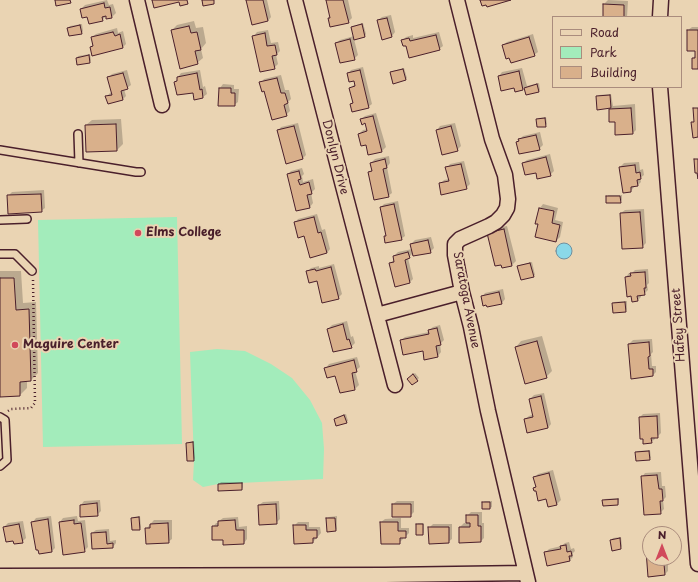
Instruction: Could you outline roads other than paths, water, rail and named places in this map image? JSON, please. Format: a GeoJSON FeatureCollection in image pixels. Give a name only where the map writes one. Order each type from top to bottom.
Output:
{"type":"FeatureCollection","features":[{"type":"Feature","properties":{"kind":"street"},"geometry":{"type":"LineString","coordinates":[[136,0],[162,105]]}},
{"type":"Feature","properties":{"kind":"street","name":"Donlyn Drive"},"geometry":{"type":"LineString","coordinates":[[295,0],[395,385]]}},
{"type":"Feature","properties":{"kind":"street","name":"Saratoga Avenue"},"geometry":{"type":"LineString","coordinates":[[457,0],[492,139],[505,175],[508,199],[506,211],[500,218],[489,226],[460,239],[455,244],[455,255],[488,411],[527,578]]}},
{"type":"Feature","properties":{"kind":"street"},"geometry":{"type":"LineString","coordinates":[[660,16],[661,0]]}},
{"type":"Feature","properties":{"kind":"street","name":"Hafey Street"},"geometry":{"type":"LineString","coordinates":[[660,88],[698,558]]}},
{"type":"Feature","properties":{"kind":"street"},"geometry":{"type":"LineString","coordinates":[[376,315],[462,292]]}},
{"type":"Feature","properties":{"kind":"street"},"geometry":{"type":"LineString","coordinates":[[0,576],[385,575],[527,578]]}},
{"type":"Feature","properties":{"kind":"lane"},"geometry":{"type":"LineString","coordinates":[[78,134],[79,163]]}},
{"type":"Feature","properties":{"kind":"lane"},"geometry":{"type":"LineString","coordinates":[[0,150],[141,172]]}},
{"type":"Feature","properties":{"kind":"lane"},"geometry":{"type":"LineString","coordinates":[[0,220],[27,219]]}},
{"type":"Feature","properties":{"kind":"lane"},"geometry":{"type":"LineString","coordinates":[[0,254],[15,254],[32,272]]}},
{"type":"Feature","properties":{"kind":"lane"},"geometry":{"type":"LineString","coordinates":[[0,466],[6,460],[5,420],[3,415]]}},
{"type":"Feature","properties":{"kind":"water"},"geometry":{"type":"Polygon","coordinates":[[[564,243],[570,245],[572,251],[570,257],[564,259],[558,257],[556,251],[558,245],[564,243]]]}},
{"type":"Feature","properties":{"kind":"place","name":"Elms College"},"geometry":{"type":"Point","coordinates":[138,233]}},
{"type":"Feature","properties":{"kind":"place","name":"Maguire Center"},"geometry":{"type":"Point","coordinates":[15,345]}}]}
